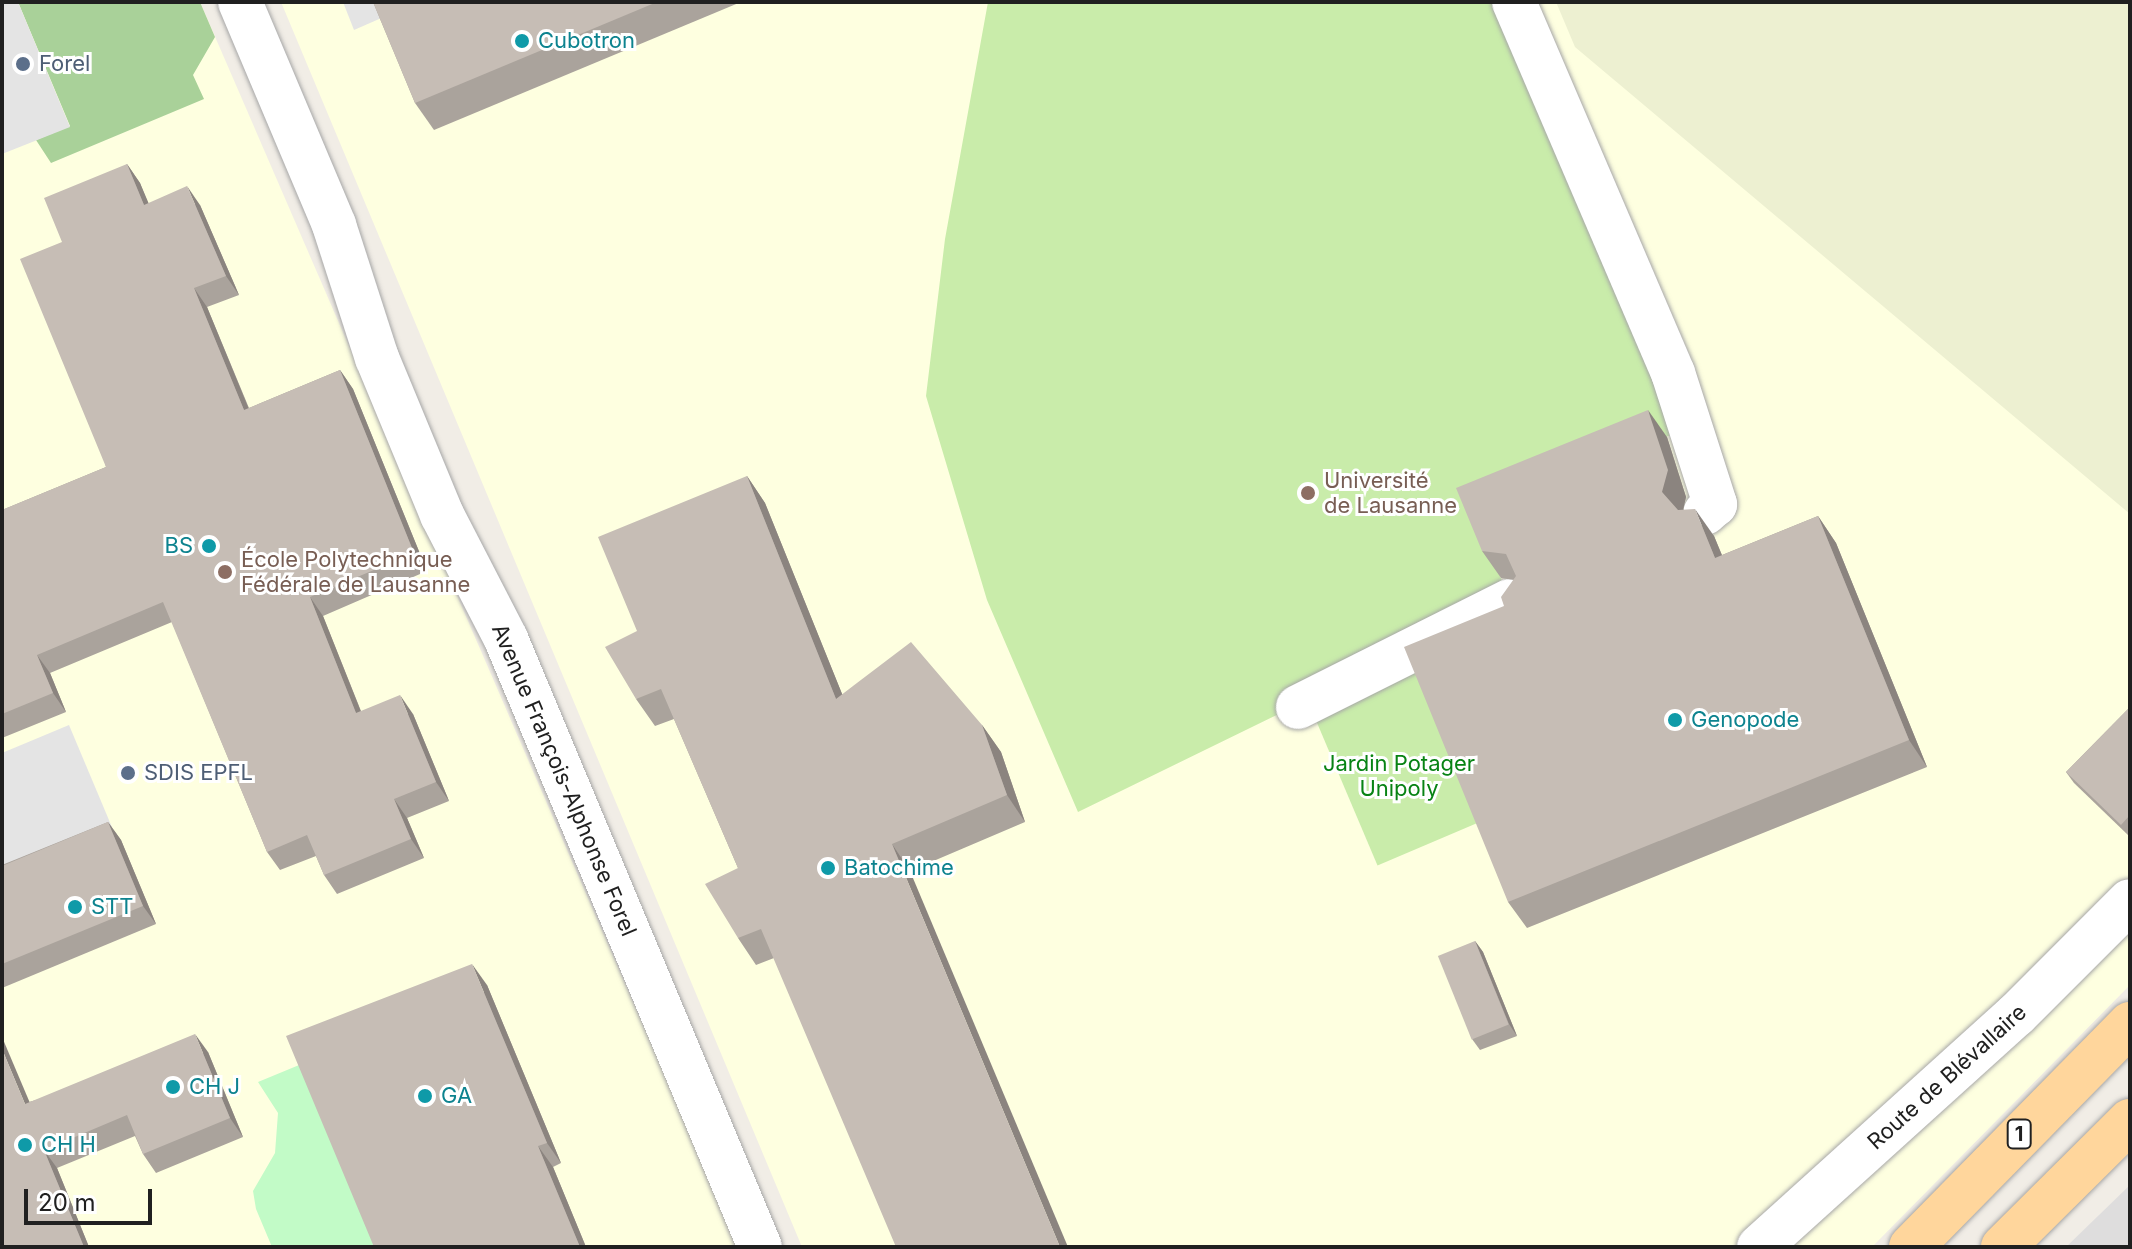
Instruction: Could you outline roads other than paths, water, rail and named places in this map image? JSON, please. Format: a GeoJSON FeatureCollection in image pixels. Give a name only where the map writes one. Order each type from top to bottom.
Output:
{"type":"FeatureCollection","features":[{"type":"Feature","properties":{"kind":"main road","name":"1"},"geometry":{"type":"LineString","coordinates":[[1911,1247],[2130,1024]]}},
{"type":"Feature","properties":{"kind":"main road"},"geometry":{"type":"LineString","coordinates":[[2003,1247],[2130,1121]]}},
{"type":"Feature","properties":{"kind":"street","name":"Avenue François-Alphonse Forel"},"geometry":{"type":"LineString","coordinates":[[240,2],[334,225],[377,358],[437,502],[506,639],[760,1247]]}},
{"type":"Feature","properties":{"kind":"street"},"geometry":{"type":"LineString","coordinates":[[1514,2],[1673,373],[1715,504],[1705,513]]}},
{"type":"Feature","properties":{"kind":"street"},"geometry":{"type":"LineString","coordinates":[[1298,707],[1510,601]]}},
{"type":"Feature","properties":{"kind":"street","name":"Route de Blévallaire"},"geometry":{"type":"LineString","coordinates":[[1759,1247],[2016,1015],[2130,901]]}},
{"type":"Feature","properties":{"kind":"place","name":"Cubotron"},"geometry":{"type":"Point","coordinates":[522,41]}},
{"type":"Feature","properties":{"kind":"place","name":"Forel"},"geometry":{"type":"Point","coordinates":[23,64]}},
{"type":"Feature","properties":{"kind":"place","name":"Université de Lausanne"},"geometry":{"type":"Point","coordinates":[1308,493]}},
{"type":"Feature","properties":{"kind":"place","name":"BS"},"geometry":{"type":"Point","coordinates":[209,546]}},
{"type":"Feature","properties":{"kind":"place","name":"École Polytechnique Fédérale de Lausanne"},"geometry":{"type":"Point","coordinates":[225,572]}},
{"type":"Feature","properties":{"kind":"place","name":"Genopode"},"geometry":{"type":"Point","coordinates":[1675,720]}},
{"type":"Feature","properties":{"kind":"place","name":"SDIS EPFL"},"geometry":{"type":"Point","coordinates":[128,773]}},
{"type":"Feature","properties":{"kind":"place","name":"Batochime"},"geometry":{"type":"Point","coordinates":[828,868]}},
{"type":"Feature","properties":{"kind":"place","name":"STT"},"geometry":{"type":"Point","coordinates":[75,907]}},
{"type":"Feature","properties":{"kind":"place","name":"CH J"},"geometry":{"type":"Point","coordinates":[173,1087]}},
{"type":"Feature","properties":{"kind":"place","name":"GA"},"geometry":{"type":"Point","coordinates":[425,1096]}},
{"type":"Feature","properties":{"kind":"place","name":"CH H"},"geometry":{"type":"Point","coordinates":[25,1145]}},
{"type":"Feature","properties":{"kind":"park label","name":"Jardin Potager Unipoly"},"geometry":{"type":"Point","coordinates":[1399,776]}}]}
